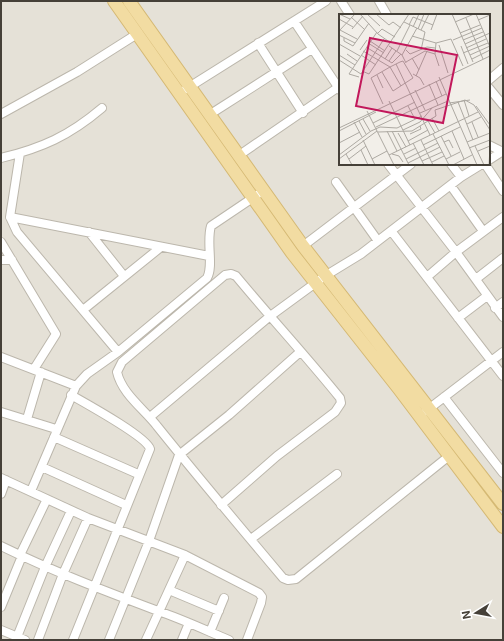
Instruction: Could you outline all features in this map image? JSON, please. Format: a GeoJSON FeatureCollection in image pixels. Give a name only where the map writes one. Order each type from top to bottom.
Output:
{"type":"FeatureCollection","features":[{"type":"Feature","properties":{"kind":"main road"},"geometry":{"type":"LineString","coordinates":[[114,1],[252,198],[315,283],[419,416],[503,527]]}},
{"type":"Feature","properties":{"kind":"main road"},"geometry":{"type":"LineString","coordinates":[[129,1],[262,191],[325,276],[503,504]]}},
{"type":"Feature","properties":{"kind":"street"},"geometry":{"type":"LineString","coordinates":[[179,94],[326,1]]}},
{"type":"Feature","properties":{"kind":"street"},"geometry":{"type":"LineString","coordinates":[[341,1],[349,14]]}},
{"type":"Feature","properties":{"kind":"street"},"geometry":{"type":"LineString","coordinates":[[379,1],[386,14]]}},
{"type":"Feature","properties":{"kind":"street"},"geometry":{"type":"LineString","coordinates":[[238,156],[339,88],[294,21]]}},
{"type":"Feature","properties":{"kind":"street"},"geometry":{"type":"LineString","coordinates":[[1,114],[77,72],[137,34]]}},
{"type":"Feature","properties":{"kind":"street"},"geometry":{"type":"LineString","coordinates":[[258,43],[277,70],[303,113]]}},
{"type":"Feature","properties":{"kind":"street"},"geometry":{"type":"LineString","coordinates":[[208,115],[312,49]]}},
{"type":"Feature","properties":{"kind":"street"},"geometry":{"type":"LineString","coordinates":[[490,79],[503,68]]}},
{"type":"Feature","properties":{"kind":"street"},"geometry":{"type":"LineString","coordinates":[[490,89],[503,105]]}},
{"type":"Feature","properties":{"kind":"street"},"geometry":{"type":"LineString","coordinates":[[1,158],[20,153],[72,132],[102,108]]}},
{"type":"Feature","properties":{"kind":"street"},"geometry":{"type":"LineString","coordinates":[[490,145],[503,151]]}},
{"type":"Feature","properties":{"kind":"street"},"geometry":{"type":"LineString","coordinates":[[490,159],[503,151]]}},
{"type":"Feature","properties":{"kind":"street"},"geometry":{"type":"LineString","coordinates":[[20,153],[10,217],[17,232],[118,352]]}},
{"type":"Feature","properties":{"kind":"street"},"geometry":{"type":"LineString","coordinates":[[389,165],[395,176],[422,208],[476,278],[495,308],[503,317]]}},
{"type":"Feature","properties":{"kind":"street"},"geometry":{"type":"LineString","coordinates":[[303,246],[410,165]]}},
{"type":"Feature","properties":{"kind":"street"},"geometry":{"type":"LineString","coordinates":[[452,165],[461,177]]}},
{"type":"Feature","properties":{"kind":"street"},"geometry":{"type":"LineString","coordinates":[[150,417],[269,317],[325,276],[361,254],[392,232],[461,177],[481,165]]}},
{"type":"Feature","properties":{"kind":"street"},"geometry":{"type":"LineString","coordinates":[[484,165],[503,191]]}},
{"type":"Feature","properties":{"kind":"street"},"geometry":{"type":"LineString","coordinates":[[336,182],[378,241]]}},
{"type":"Feature","properties":{"kind":"street"},"geometry":{"type":"LineString","coordinates":[[451,186],[483,231]]}},
{"type":"Feature","properties":{"kind":"street"},"geometry":{"type":"LineString","coordinates":[[31,491],[76,386],[87,374],[118,352],[207,278],[210,269],[208,256],[209,232],[211,226],[262,191]]}},
{"type":"Feature","properties":{"kind":"street"},"geometry":{"type":"LineString","coordinates":[[10,217],[208,256]]}},
{"type":"Feature","properties":{"kind":"street"},"geometry":{"type":"LineString","coordinates":[[427,277],[456,252],[503,217]]}},
{"type":"Feature","properties":{"kind":"street"},"geometry":{"type":"LineString","coordinates":[[89,232],[124,276]]}},
{"type":"Feature","properties":{"kind":"street"},"geometry":{"type":"LineString","coordinates":[[392,232],[503,376]]}},
{"type":"Feature","properties":{"kind":"street"},"geometry":{"type":"LineString","coordinates":[[1,242],[56,334],[37,371],[27,419]]}},
{"type":"Feature","properties":{"kind":"street"},"geometry":{"type":"LineString","coordinates":[[83,310],[161,247]]}},
{"type":"Feature","properties":{"kind":"street"},"geometry":{"type":"LineString","coordinates":[[476,278],[503,258]]}},
{"type":"Feature","properties":{"kind":"street"},"geometry":{"type":"LineString","coordinates":[[1,260],[12,260]]}},
{"type":"Feature","properties":{"kind":"street"},"geometry":{"type":"LineString","coordinates":[[221,504],[277,456],[339,408],[341,403],[340,398],[269,317],[236,276],[231,274],[225,275],[122,362],[119,367],[118,377],[126,392],[150,417],[179,455],[283,578],[288,580],[296,579],[449,456]]}},
{"type":"Feature","properties":{"kind":"street"},"geometry":{"type":"LineString","coordinates":[[458,318],[487,296]]}},
{"type":"Feature","properties":{"kind":"street"},"geometry":{"type":"LineString","coordinates":[[495,308],[503,302]]}},
{"type":"Feature","properties":{"kind":"street"},"geometry":{"type":"LineString","coordinates":[[110,640],[149,541],[179,455],[229,415],[300,352]]}},
{"type":"Feature","properties":{"kind":"street"},"geometry":{"type":"LineString","coordinates":[[419,416],[503,352]]}},
{"type":"Feature","properties":{"kind":"street"},"geometry":{"type":"LineString","coordinates":[[1,357],[76,386]]}},
{"type":"Feature","properties":{"kind":"street"},"geometry":{"type":"LineString","coordinates":[[71,395],[136,434],[147,443],[150,449],[138,474],[73,640]]}},
{"type":"Feature","properties":{"kind":"street"},"geometry":{"type":"LineString","coordinates":[[444,397],[503,473]]}},
{"type":"Feature","properties":{"kind":"street"},"geometry":{"type":"LineString","coordinates":[[1,412],[27,419],[138,474]]}},
{"type":"Feature","properties":{"kind":"street"},"geometry":{"type":"LineString","coordinates":[[42,467],[126,505]]}},
{"type":"Feature","properties":{"kind":"street"},"geometry":{"type":"LineString","coordinates":[[251,540],[337,474]]}},
{"type":"Feature","properties":{"kind":"street"},"geometry":{"type":"LineString","coordinates":[[1,494],[4,479],[88,518],[185,555],[259,592],[262,597],[261,603],[247,640]]}},
{"type":"Feature","properties":{"kind":"street"},"geometry":{"type":"LineString","coordinates":[[1,607],[21,556],[47,499]]}},
{"type":"Feature","properties":{"kind":"street"},"geometry":{"type":"LineString","coordinates":[[1,630],[22,639],[45,567],[71,510]]}},
{"type":"Feature","properties":{"kind":"street"},"geometry":{"type":"LineString","coordinates":[[38,640],[63,574],[88,518]]}},
{"type":"Feature","properties":{"kind":"street"},"geometry":{"type":"LineString","coordinates":[[1,546],[45,567],[126,600],[189,623],[210,632],[219,638],[229,640]]}},
{"type":"Feature","properties":{"kind":"street"},"geometry":{"type":"LineString","coordinates":[[146,640],[185,555]]}},
{"type":"Feature","properties":{"kind":"street"},"geometry":{"type":"LineString","coordinates":[[169,590],[219,611]]}},
{"type":"Feature","properties":{"kind":"street"},"geometry":{"type":"LineString","coordinates":[[210,632],[224,598]]}},
{"type":"Feature","properties":{"kind":"street"},"geometry":{"type":"LineString","coordinates":[[182,640],[189,623]]}},
{"type":"Feature","properties":{"kind":"shaded area"},"geometry":{"type":"Polygon","coordinates":[[[1,1],[503,1],[503,640],[1,640],[1,1]]]}}]}
